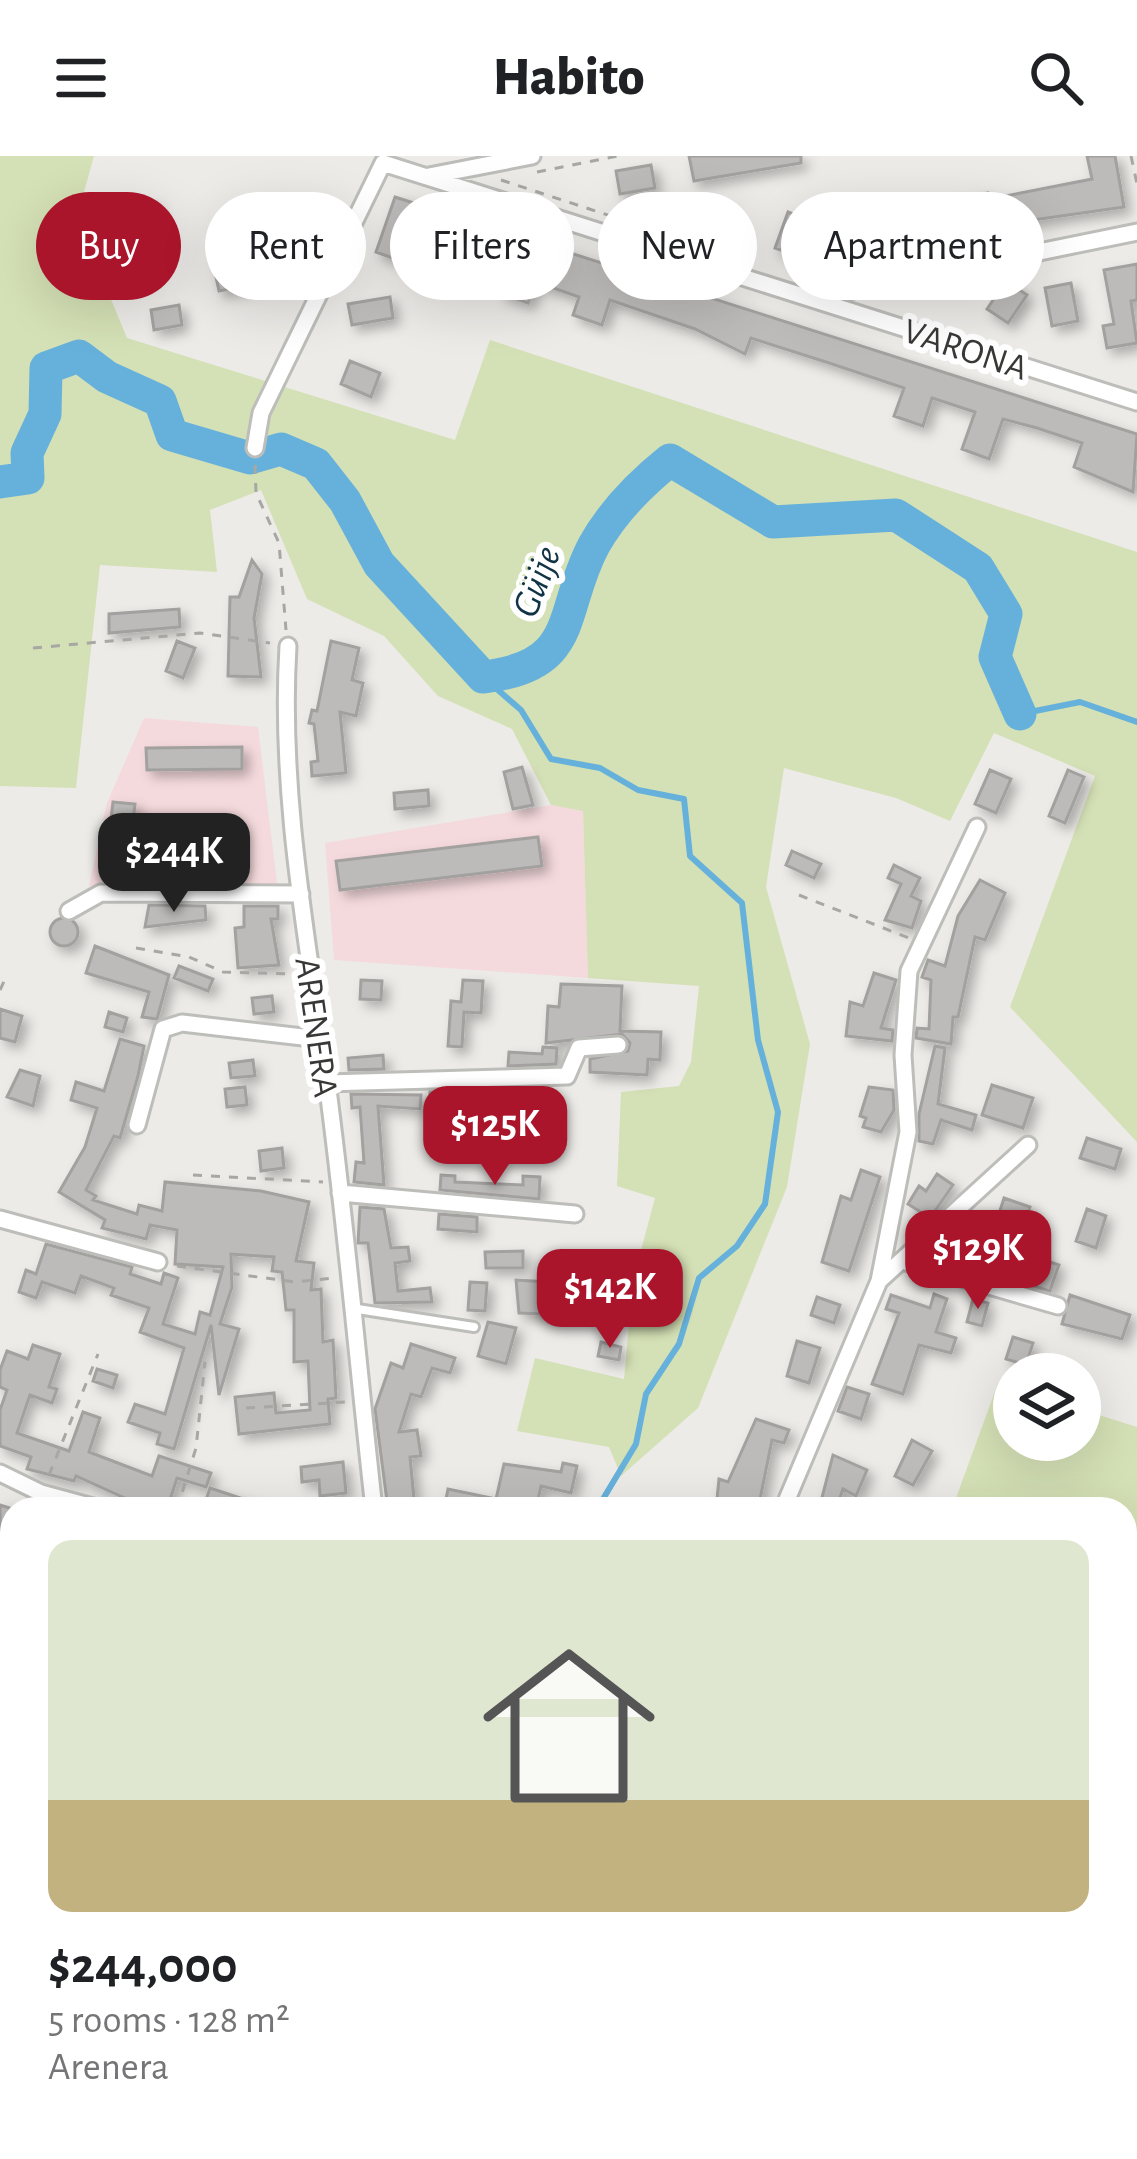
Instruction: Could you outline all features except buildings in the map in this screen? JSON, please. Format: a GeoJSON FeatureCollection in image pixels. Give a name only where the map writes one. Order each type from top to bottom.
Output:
{"type":"FeatureCollection","features":[{"type":"Feature","properties":{"kind":"street"},"geometry":{"type":"LineString","coordinates":[[424,177],[532,156]]}},
{"type":"Feature","properties":{"kind":"street"},"geometry":{"type":"LineString","coordinates":[[255,448],[261,413],[382,160]]}},
{"type":"Feature","properties":{"kind":"street","name":"VARONA"},"geometry":{"type":"LineString","coordinates":[[382,160],[781,290]]}},
{"type":"Feature","properties":{"kind":"street"},"geometry":{"type":"LineString","coordinates":[[1044,251],[1137,232]]}},
{"type":"Feature","properties":{"kind":"street","name":"VARONA"},"geometry":{"type":"LineString","coordinates":[[814,300],[1137,402]]}},
{"type":"Feature","properties":{"kind":"street","name":"ARENERA"},"geometry":{"type":"LineString","coordinates":[[288,646],[284,710],[301,894],[373,1497]]}},
{"type":"Feature","properties":{"kind":"street"},"geometry":{"type":"LineString","coordinates":[[788,1497],[879,1281],[908,1132],[903,1054],[909,971],[977,827]]}},
{"type":"Feature","properties":{"kind":"street"},"geometry":{"type":"LineString","coordinates":[[69,911],[100,893],[301,894]]}},
{"type":"Feature","properties":{"kind":"street"},"geometry":{"type":"LineString","coordinates":[[136,1125],[163,1029],[182,1023],[320,1040]]}},
{"type":"Feature","properties":{"kind":"street"},"geometry":{"type":"LineString","coordinates":[[327,1083],[567,1076],[579,1048],[618,1045]]}},
{"type":"Feature","properties":{"kind":"street"},"geometry":{"type":"LineString","coordinates":[[879,1281],[1028,1145]]}},
{"type":"Feature","properties":{"kind":"street"},"geometry":{"type":"LineString","coordinates":[[339,1188],[574,1214]]}},
{"type":"Feature","properties":{"kind":"street"},"geometry":{"type":"LineString","coordinates":[[0,1219],[158,1262]]}},
{"type":"Feature","properties":{"kind":"street"},"geometry":{"type":"LineString","coordinates":[[905,1262],[1058,1306]]}},
{"type":"Feature","properties":{"kind":"street"},"geometry":{"type":"LineString","coordinates":[[0,1473],[35,1497]]}},
{"type":"Feature","properties":{"kind":"lane"},"geometry":{"type":"LineString","coordinates":[[351,1308],[474,1327]]}},
{"type":"Feature","properties":{"kind":"path"},"geometry":{"type":"LineString","coordinates":[[598,212],[500,180],[618,156]]}},
{"type":"Feature","properties":{"kind":"path"},"geometry":{"type":"LineString","coordinates":[[1131,156],[1137,184]]}},
{"type":"Feature","properties":{"kind":"path"},"geometry":{"type":"LineString","coordinates":[[33,648],[200,633],[288,646],[279,543],[268,525],[254,477]]}},
{"type":"Feature","properties":{"kind":"path"},"geometry":{"type":"LineString","coordinates":[[799,895],[922,943]]}},
{"type":"Feature","properties":{"kind":"path"},"geometry":{"type":"LineString","coordinates":[[136,948],[189,957],[223,972],[310,974]]}},
{"type":"Feature","properties":{"kind":"path"},"geometry":{"type":"LineString","coordinates":[[0,989],[6,977]]}},
{"type":"Feature","properties":{"kind":"path"},"geometry":{"type":"LineString","coordinates":[[193,1175],[339,1188]]}},
{"type":"Feature","properties":{"kind":"path"},"geometry":{"type":"LineString","coordinates":[[158,1262],[295,1282],[348,1276]]}},
{"type":"Feature","properties":{"kind":"path"},"geometry":{"type":"LineString","coordinates":[[43,1497],[98,1354]]}},
{"type":"Feature","properties":{"kind":"path"},"geometry":{"type":"LineString","coordinates":[[181,1497],[196,1448],[206,1362]]}},
{"type":"Feature","properties":{"kind":"path"},"geometry":{"type":"LineString","coordinates":[[246,1408],[362,1401]]}},
{"type":"Feature","properties":{"kind":"shaded area"},"geometry":{"type":"Polygon","coordinates":[[[144,718],[258,727],[278,891],[89,886],[107,803],[144,718]]]}},
{"type":"Feature","properties":{"kind":"shaded area"},"geometry":{"type":"Polygon","coordinates":[[[551,805],[583,810],[588,978],[334,960],[325,843],[551,805]]]}},
{"type":"Feature","properties":{"kind":"green space"},"geometry":{"type":"Polygon","coordinates":[[[0,156],[94,156],[84,192],[36,192],[36,300],[111,300],[127,338],[455,440],[490,340],[1137,552],[1137,1142],[1010,1007],[1095,776],[994,733],[950,821],[896,798],[784,768],[766,887],[810,1044],[787,1187],[698,1408],[621,1476],[609,1447],[517,1431],[535,1358],[624,1379],[633,1280],[655,1198],[617,1186],[621,1092],[679,1086],[691,1062],[699,986],[588,978],[583,811],[551,805],[512,729],[438,696],[384,636],[307,599],[261,490],[210,510],[217,572],[100,565],[76,788],[0,786],[0,156]]]}},
{"type":"Feature","properties":{"kind":"green space"},"geometry":{"type":"Polygon","coordinates":[[[993,1397],[993,1461],[1101,1461],[1101,1416],[1137,1427],[1137,1497],[956,1497],[993,1397]]]}},
{"type":"Feature","properties":{"kind":"waterway","name":"Güije"},"geometry":{"type":"LineString","coordinates":[[0,482],[28,478],[27,453],[45,414],[46,368],[79,356],[107,377],[160,401],[172,435],[250,458],[281,449],[316,464],[345,501],[379,564],[483,677],[514,671],[552,648],[601,533],[628,499],[670,460],[773,522],[896,515],[978,568],[1006,614],[995,657],[1020,714]]}},
{"type":"Feature","properties":{"kind":"waterway"},"geometry":{"type":"LineString","coordinates":[[483,677],[521,710],[551,759],[600,768],[638,790],[684,799],[690,856],[742,903],[758,1040],[778,1112],[765,1204],[737,1246],[699,1278],[679,1344],[646,1394],[636,1444],[604,1497]]}},
{"type":"Feature","properties":{"kind":"waterway","name":"Güije"},"geometry":{"type":"LineString","coordinates":[[1020,714],[1080,702],[1137,722]]}}]}
